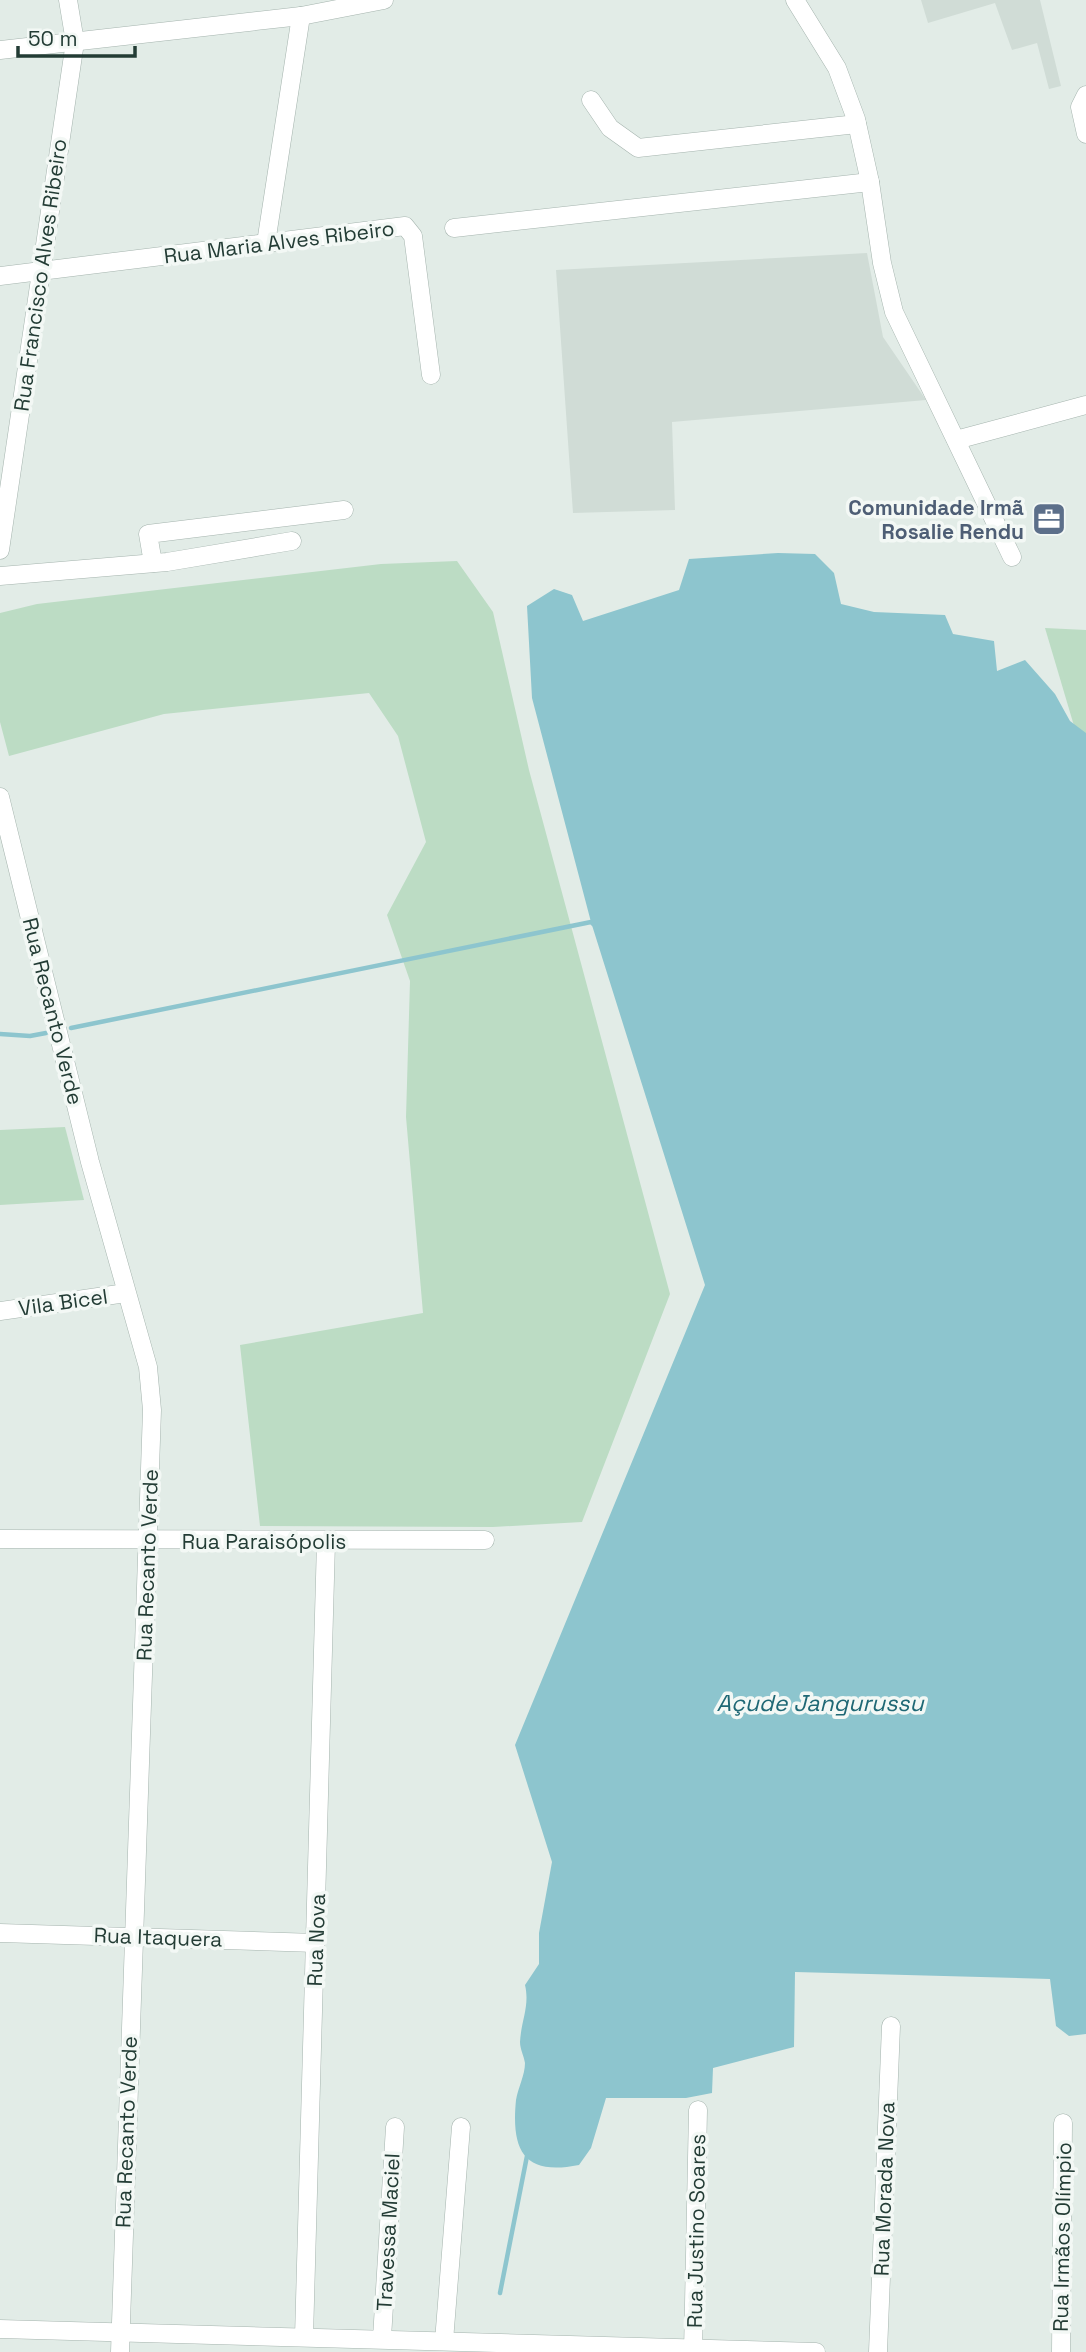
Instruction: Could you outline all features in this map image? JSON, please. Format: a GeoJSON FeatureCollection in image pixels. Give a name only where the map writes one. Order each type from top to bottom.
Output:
{"type":"FeatureCollection","features":[{"type":"Feature","properties":{"kind":"street","name":"Rua Francisco Alves Ribeiro"},"geometry":{"type":"LineString","coordinates":[[0,550],[75,42],[68,0]]}},
{"type":"Feature","properties":{"kind":"street"},"geometry":{"type":"LineString","coordinates":[[0,50],[301,16],[383,0]]}},
{"type":"Feature","properties":{"kind":"street"},"geometry":{"type":"LineString","coordinates":[[795,0],[837,68],[857,124],[870,182],[882,263],[894,312],[914,360],[1012,557]]}},
{"type":"Feature","properties":{"kind":"street"},"geometry":{"type":"LineString","coordinates":[[266,243],[301,16]]}},
{"type":"Feature","properties":{"kind":"street"},"geometry":{"type":"LineString","coordinates":[[1086,95],[1080,107],[1086,134]]}},
{"type":"Feature","properties":{"kind":"street"},"geometry":{"type":"LineString","coordinates":[[592,100],[610,128],[638,148],[857,124]]}},
{"type":"Feature","properties":{"kind":"street"},"geometry":{"type":"LineString","coordinates":[[454,228],[870,182]]}},
{"type":"Feature","properties":{"kind":"street","name":"Rua Maria Alves Ribeiro"},"geometry":{"type":"LineString","coordinates":[[0,276],[396,226],[410,229],[414,236],[431,375]]}},
{"type":"Feature","properties":{"kind":"street"},"geometry":{"type":"LineString","coordinates":[[956,440],[1086,405]]}},
{"type":"Feature","properties":{"kind":"street"},"geometry":{"type":"LineString","coordinates":[[153,563],[148,534],[344,510]]}},
{"type":"Feature","properties":{"kind":"street"},"geometry":{"type":"LineString","coordinates":[[0,576],[153,563],[292,541]]}},
{"type":"Feature","properties":{"kind":"street","name":"Rua Recanto Verde"},"geometry":{"type":"LineString","coordinates":[[0,797],[90,1162],[148,1367],[152,1410],[120,2352]]}},
{"type":"Feature","properties":{"kind":"street","name":"Vila Bicel"},"geometry":{"type":"LineString","coordinates":[[0,1311],[127,1293]]}},
{"type":"Feature","properties":{"kind":"street","name":"Rua Paraisópolis"},"geometry":{"type":"LineString","coordinates":[[0,1539],[326,1542],[485,1540]]}},
{"type":"Feature","properties":{"kind":"street","name":"Rua Nova"},"geometry":{"type":"LineString","coordinates":[[304,2337],[326,1542]]}},
{"type":"Feature","properties":{"kind":"street","name":"Rua Itaquera"},"geometry":{"type":"LineString","coordinates":[[0,1933],[316,1943]]}},
{"type":"Feature","properties":{"kind":"street","name":"Rua Morada Nova"},"geometry":{"type":"LineString","coordinates":[[878,2352],[891,2026]]}},
{"type":"Feature","properties":{"kind":"street","name":"Rua Justino Soares"},"geometry":{"type":"LineString","coordinates":[[693,2350],[698,2110]]}},
{"type":"Feature","properties":{"kind":"street","name":"Rua Irmãos Olímpio"},"geometry":{"type":"LineString","coordinates":[[1061,2352],[1063,2123]]}},
{"type":"Feature","properties":{"kind":"street","name":"Travessa Maciel"},"geometry":{"type":"LineString","coordinates":[[382,2338],[395,2127]]}},
{"type":"Feature","properties":{"kind":"street"},"geometry":{"type":"LineString","coordinates":[[443,2340],[461,2127]]}},
{"type":"Feature","properties":{"kind":"street"},"geometry":{"type":"LineString","coordinates":[[0,2329],[816,2352]]}},
{"type":"Feature","properties":{"kind":"shaded area"},"geometry":{"type":"Polygon","coordinates":[[[921,0],[1040,0],[1061,86],[1049,89],[1037,43],[1012,50],[995,3],[928,23],[921,0]]]}},
{"type":"Feature","properties":{"kind":"shaded area"},"geometry":{"type":"Polygon","coordinates":[[[867,253],[883,337],[926,400],[672,422],[675,510],[573,513],[556,270],[867,253]]]}},
{"type":"Feature","properties":{"kind":"green space"},"geometry":{"type":"Polygon","coordinates":[[[457,561],[493,612],[529,770],[670,1294],[582,1522],[493,1527],[260,1526],[240,1345],[423,1313],[406,1117],[410,981],[387,915],[426,842],[398,736],[369,693],[164,714],[9,756],[0,722],[0,613],[37,604],[381,564],[457,561]]]}},
{"type":"Feature","properties":{"kind":"green space"},"geometry":{"type":"Polygon","coordinates":[[[1045,628],[1086,630],[1086,747],[1080,746],[1045,628]]]}},
{"type":"Feature","properties":{"kind":"green space"},"geometry":{"type":"Polygon","coordinates":[[[65,1127],[84,1200],[0,1205],[0,1130],[65,1127]]]}},
{"type":"Feature","properties":{"kind":"water","name":"Açude Jangurussu"},"geometry":{"type":"Polygon","coordinates":[[[778,553],[815,554],[834,573],[841,604],[874,612],[945,615],[953,634],[994,641],[997,671],[1025,660],[1055,694],[1070,721],[1086,733],[1086,2034],[1069,2036],[1056,2026],[1050,1979],[795,1972],[794,2047],[713,2068],[712,2093],[686,2098],[606,2098],[591,2148],[579,2165],[545,2167],[525,2156],[519,2146],[515,2118],[516,2100],[525,2068],[520,2042],[526,2007],[525,1985],[539,1964],[539,1933],[552,1862],[515,1745],[705,1285],[591,922],[532,698],[527,606],[554,589],[572,595],[583,621],[679,590],[689,559],[778,553]]]}},
{"type":"Feature","properties":{"kind":"waterway"},"geometry":{"type":"LineString","coordinates":[[71,1028],[591,922],[593,924]]}},
{"type":"Feature","properties":{"kind":"waterway"},"geometry":{"type":"LineString","coordinates":[[0,1034],[30,1036],[46,1033]]}},
{"type":"Feature","properties":{"kind":"waterway"},"geometry":{"type":"LineString","coordinates":[[500,2293],[527,2156]]}},
{"type":"Feature","properties":{"kind":"place","name":"Comunidade Irmã Rosalie Rendu"},"geometry":{"type":"Point","coordinates":[1049,519]}}]}
